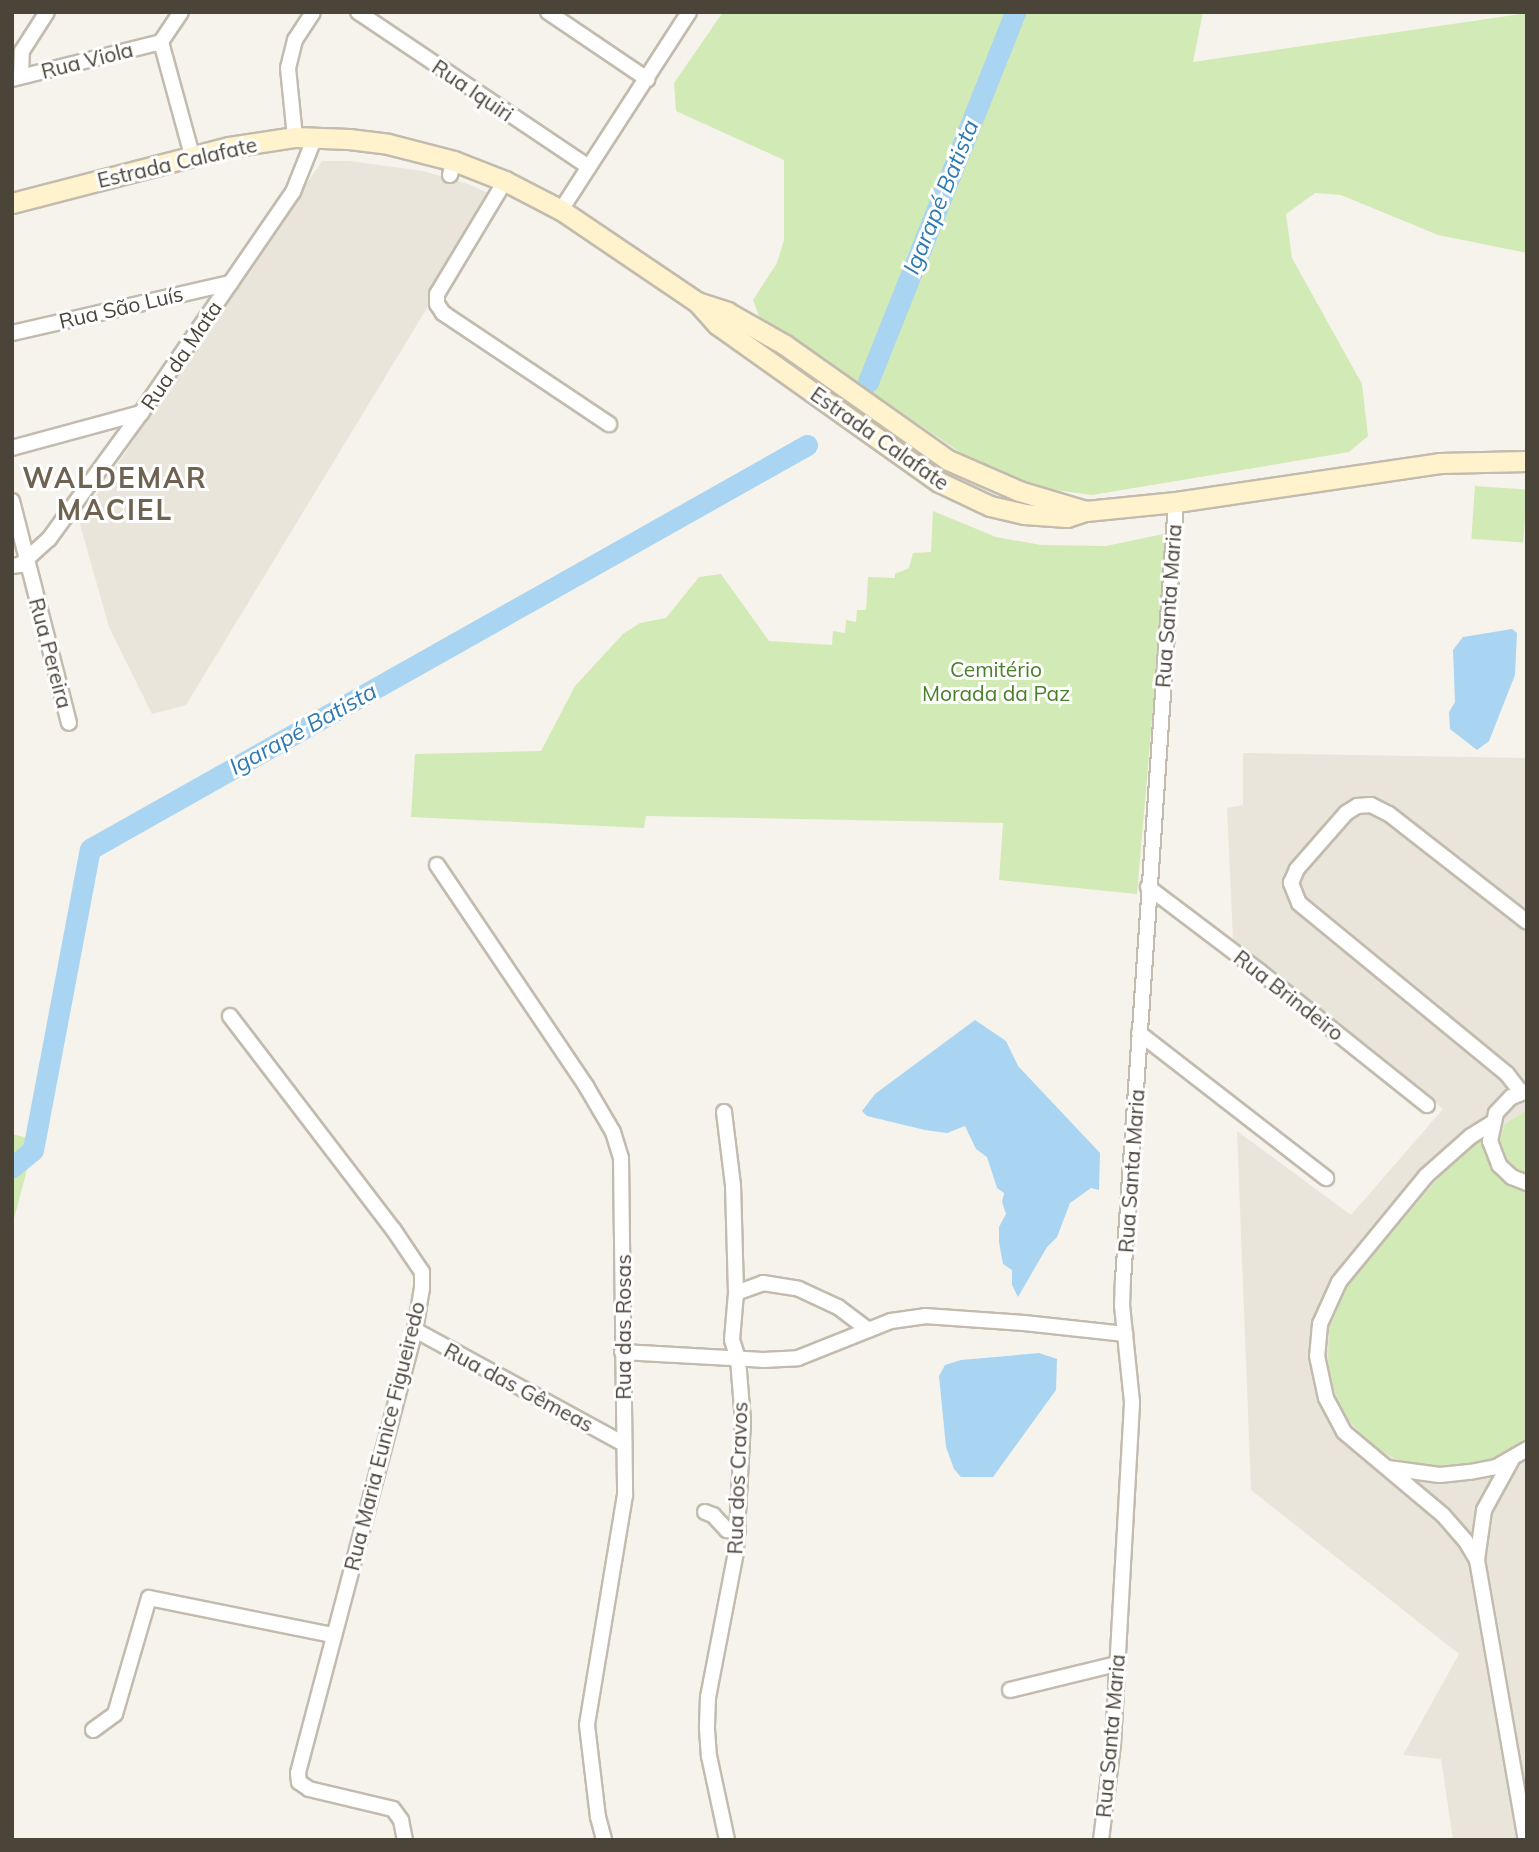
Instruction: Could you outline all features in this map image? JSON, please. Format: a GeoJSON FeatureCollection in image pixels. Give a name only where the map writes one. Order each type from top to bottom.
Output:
{"type":"FeatureCollection","features":[{"type":"Feature","properties":{"kind":"street"},"geometry":{"type":"LineString","coordinates":[[17,77],[17,49],[47,12]]}},
{"type":"Feature","properties":{"kind":"street"},"geometry":{"type":"LineString","coordinates":[[181,12],[161,42],[192,155]]}},
{"type":"Feature","properties":{"kind":"street"},"geometry":{"type":"LineString","coordinates":[[295,137],[288,68],[295,40],[313,12]]}},
{"type":"Feature","properties":{"kind":"street","name":"Rua Iquiri"},"geometry":{"type":"LineString","coordinates":[[358,12],[589,167]]}},
{"type":"Feature","properties":{"kind":"street"},"geometry":{"type":"LineString","coordinates":[[548,12],[647,79]]}},
{"type":"Feature","properties":{"kind":"street"},"geometry":{"type":"LineString","coordinates":[[561,210],[689,12]]}},
{"type":"Feature","properties":{"kind":"street","name":"Rua Viola"},"geometry":{"type":"LineString","coordinates":[[17,77],[161,42]]}},
{"type":"Feature","properties":{"kind":"street","name":"Estrada Calafate"},"geometry":{"type":"LineString","coordinates":[[12,203],[192,155],[295,137],[388,144],[452,168],[505,181],[561,210],[697,302],[718,325],[939,482],[990,506],[1054,517],[1086,510],[1176,502],[1440,463],[1527,461]]}},
{"type":"Feature","properties":{"kind":"street","name":"Rua da Mata"},"geometry":{"type":"LineString","coordinates":[[12,566],[26,559],[49,539],[141,413],[293,192],[315,137]]}},
{"type":"Feature","properties":{"kind":"street"},"geometry":{"type":"LineString","coordinates":[[505,181],[437,294],[437,304],[443,313],[609,424]]}},
{"type":"Feature","properties":{"kind":"street","name":"Rua São Luís"},"geometry":{"type":"LineString","coordinates":[[12,333],[230,283]]}},
{"type":"Feature","properties":{"kind":"street","name":"Estrada Calafate"},"geometry":{"type":"LineString","coordinates":[[697,302],[727,312],[785,345],[948,460],[1019,491],[1086,510]]}},
{"type":"Feature","properties":{"kind":"street"},"geometry":{"type":"LineString","coordinates":[[12,448],[141,413]]}},
{"type":"Feature","properties":{"kind":"street","name":"Rua Pereira"},"geometry":{"type":"LineString","coordinates":[[12,501],[69,723]]}},
{"type":"Feature","properties":{"kind":"street","name":"Rua Santa Maria"},"geometry":{"type":"LineString","coordinates":[[1101,1840],[1110,1783],[1132,1402],[1125,1334],[1124,1280],[1148,887],[1176,502]]}},
{"type":"Feature","properties":{"kind":"street"},"geometry":{"type":"LineString","coordinates":[[1527,922],[1400,822],[1371,805],[1357,806],[1346,813],[1297,869],[1291,883],[1294,896],[1307,910],[1507,1073],[1525,1091],[1503,1104],[1492,1123],[1490,1141],[1495,1158],[1505,1172],[1527,1183]]}},
{"type":"Feature","properties":{"kind":"street","name":"Rua das Rosas"},"geometry":{"type":"LineString","coordinates":[[437,865],[586,1086],[618,1145],[623,1173],[622,1520],[587,1725],[596,1804],[604,1840]]}},
{"type":"Feature","properties":{"kind":"street","name":"Rua Brindeiro"},"geometry":{"type":"LineString","coordinates":[[1148,887],[1259,971],[1427,1105]]}},
{"type":"Feature","properties":{"kind":"street","name":"Rua Maria Eunice Figueiredo"},"geometry":{"type":"LineString","coordinates":[[230,1016],[418,1265],[423,1280],[415,1330],[299,1763],[299,1782],[317,1792],[393,1809],[401,1820],[405,1840]]}},
{"type":"Feature","properties":{"kind":"street"},"geometry":{"type":"LineString","coordinates":[[1139,1033],[1326,1178]]}},
{"type":"Feature","properties":{"kind":"street","name":"Rua dos Cravos"},"geometry":{"type":"LineString","coordinates":[[724,1112],[733,1185],[736,1293],[732,1340],[738,1359],[743,1421],[738,1531],[732,1582],[708,1696],[709,1756],[727,1840]]}},
{"type":"Feature","properties":{"kind":"street"},"geometry":{"type":"LineString","coordinates":[[1477,1560],[1457,1529],[1345,1432],[1326,1398],[1317,1356],[1325,1308],[1339,1282],[1426,1176],[1463,1142],[1492,1123]]}},
{"type":"Feature","properties":{"kind":"street"},"geometry":{"type":"LineString","coordinates":[[736,1293],[763,1283],[799,1289],[838,1307],[868,1330]]}},
{"type":"Feature","properties":{"kind":"street"},"geometry":{"type":"LineString","coordinates":[[622,1352],[738,1359],[798,1358],[891,1321],[933,1317],[1125,1334]]}},
{"type":"Feature","properties":{"kind":"street","name":"Rua das Gêmeas"},"geometry":{"type":"LineString","coordinates":[[415,1330],[624,1444]]}},
{"type":"Feature","properties":{"kind":"street"},"geometry":{"type":"LineString","coordinates":[[1388,1468],[1440,1475],[1469,1472],[1511,1461],[1527,1449]]}},
{"type":"Feature","properties":{"kind":"street"},"geometry":{"type":"LineString","coordinates":[[1511,1461],[1484,1510],[1477,1560],[1525,1840]]}},
{"type":"Feature","properties":{"kind":"street"},"geometry":{"type":"LineString","coordinates":[[705,1512],[713,1515],[727,1530],[738,1531]]}},
{"type":"Feature","properties":{"kind":"street"},"geometry":{"type":"LineString","coordinates":[[93,1730],[115,1714],[149,1598],[333,1635]]}},
{"type":"Feature","properties":{"kind":"street"},"geometry":{"type":"LineString","coordinates":[[1010,1690],[1116,1664]]}},
{"type":"Feature","properties":{"kind":"shaded area"},"geometry":{"type":"Polygon","coordinates":[[[322,161],[349,161],[423,171],[468,184],[495,196],[186,705],[152,714],[109,627],[79,521],[322,161]]]}},
{"type":"Feature","properties":{"kind":"shaded area"},"geometry":{"type":"Polygon","coordinates":[[[1243,753],[1527,758],[1527,1840],[1453,1840],[1441,1759],[1403,1755],[1459,1654],[1251,1490],[1237,1131],[1351,1215],[1443,1109],[1233,939],[1227,808],[1243,805],[1243,753]]]}},
{"type":"Feature","properties":{"kind":"green space"},"geometry":{"type":"Polygon","coordinates":[[[723,12],[1203,12],[1193,62],[1527,13],[1527,253],[1438,235],[1341,195],[1315,193],[1286,214],[1292,258],[1362,384],[1368,436],[1349,452],[1092,495],[1048,489],[976,463],[759,316],[753,300],[777,263],[784,240],[784,160],[676,111],[674,83],[723,12]]]}},
{"type":"Feature","properties":{"kind":"green space"},"geometry":{"type":"Polygon","coordinates":[[[1475,486],[1527,490],[1523,542],[1471,539],[1475,486]]]}},
{"type":"Feature","properties":{"kind":"green space","name":"Cemitério Morada da Paz"},"geometry":{"type":"Polygon","coordinates":[[[933,511],[996,537],[1041,545],[1106,546],[1168,533],[1137,894],[999,880],[1003,823],[646,816],[644,828],[411,817],[415,754],[541,751],[575,686],[623,634],[640,623],[666,618],[699,577],[721,574],[769,641],[832,645],[833,631],[845,633],[846,620],[856,622],[857,610],[866,610],[868,577],[895,578],[895,574],[909,568],[913,553],[931,552],[933,511]]]}},
{"type":"Feature","properties":{"kind":"green space"},"geometry":{"type":"Polygon","coordinates":[[[1527,1110],[1527,1181],[1508,1170],[1498,1144],[1505,1124],[1527,1110]]]}},
{"type":"Feature","properties":{"kind":"green space"},"geometry":{"type":"Polygon","coordinates":[[[12,1134],[35,1140],[12,1226],[12,1134]]]}},
{"type":"Feature","properties":{"kind":"green space"},"geometry":{"type":"Polygon","coordinates":[[[1483,1137],[1493,1165],[1527,1195],[1527,1439],[1495,1460],[1453,1471],[1410,1466],[1372,1446],[1343,1413],[1328,1372],[1329,1329],[1345,1289],[1445,1170],[1483,1137]]]}},
{"type":"Feature","properties":{"kind":"water"},"geometry":{"type":"Polygon","coordinates":[[[1512,629],[1517,633],[1515,675],[1489,741],[1477,750],[1450,729],[1449,712],[1455,702],[1453,650],[1463,637],[1512,629]]]}},
{"type":"Feature","properties":{"kind":"water"},"geometry":{"type":"Polygon","coordinates":[[[975,1020],[1006,1041],[1018,1066],[1100,1153],[1099,1190],[1091,1188],[1070,1203],[1057,1237],[1047,1247],[1018,1297],[1012,1285],[1012,1270],[1003,1264],[999,1242],[999,1227],[1006,1214],[1002,1202],[1004,1193],[997,1188],[987,1157],[976,1149],[965,1126],[947,1133],[925,1130],[867,1116],[862,1111],[875,1094],[975,1020]]]}},
{"type":"Feature","properties":{"kind":"water"},"geometry":{"type":"Polygon","coordinates":[[[1039,1353],[1057,1359],[1056,1390],[993,1477],[961,1477],[954,1469],[946,1447],[939,1376],[945,1365],[961,1360],[1039,1353]]]}},
{"type":"Feature","properties":{"kind":"waterway","name":"Igarapé Batista"},"geometry":{"type":"LineString","coordinates":[[868,382],[1015,12]]}},
{"type":"Feature","properties":{"kind":"waterway","name":"Igarapé Batista"},"geometry":{"type":"LineString","coordinates":[[12,1167],[33,1150],[90,849],[807,445]]}},
{"type":"Feature","properties":{"kind":"district","name":"WALDEMAR MACIEL"},"geometry":{"type":"Point","coordinates":[115,494]}}]}
